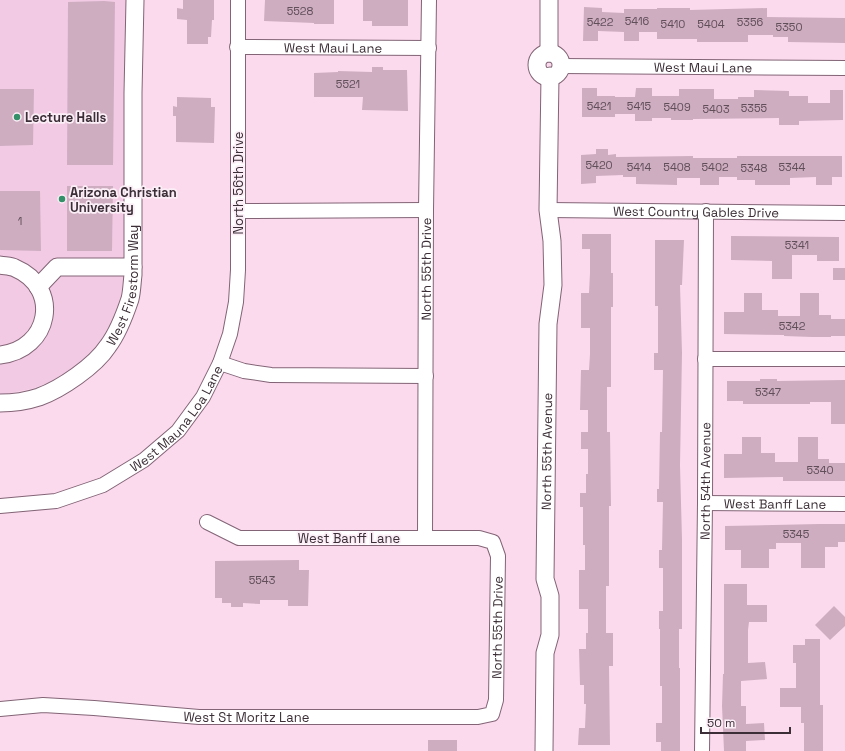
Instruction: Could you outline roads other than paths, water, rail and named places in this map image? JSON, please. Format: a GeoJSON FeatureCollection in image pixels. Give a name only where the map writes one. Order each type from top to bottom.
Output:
{"type":"FeatureCollection","features":[{"type":"Feature","properties":{"kind":"street","name":"West Firestorm Way"},"geometry":{"type":"LineString","coordinates":[[0,403],[11,403],[39,397],[57,388],[84,371],[108,347],[122,319],[130,298],[133,267],[136,0]]}},
{"type":"Feature","properties":{"kind":"street","name":"North 56th Drive"},"geometry":{"type":"LineString","coordinates":[[220,363],[230,334],[236,302],[238,270],[238,0]]}},
{"type":"Feature","properties":{"kind":"street","name":"North 55th Drive"},"geometry":{"type":"LineString","coordinates":[[425,538],[426,210],[429,0]]}},
{"type":"Feature","properties":{"kind":"street"},"geometry":{"type":"LineString","coordinates":[[549,0],[548,53],[554,54],[558,57],[555,71]]}},
{"type":"Feature","properties":{"kind":"street","name":"West Maui Lane"},"geometry":{"type":"LineString","coordinates":[[238,47],[429,48]]}},
{"type":"Feature","properties":{"kind":"street","name":"West Maui Lane"},"geometry":{"type":"LineString","coordinates":[[555,71],[845,68]]}},
{"type":"Feature","properties":{"kind":"street","name":"North 55th Avenue"},"geometry":{"type":"LineString","coordinates":[[544,751],[545,653],[550,635],[550,596],[545,579],[548,324],[541,287],[541,279],[542,242],[548,210],[555,71]]}},
{"type":"Feature","properties":{"kind":"street"},"geometry":{"type":"LineString","coordinates":[[238,211],[426,210]]}},
{"type":"Feature","properties":{"kind":"street","name":"West Country Gables Drive"},"geometry":{"type":"LineString","coordinates":[[548,210],[845,213]]}},
{"type":"Feature","properties":{"kind":"street","name":"North 54th Avenue"},"geometry":{"type":"LineString","coordinates":[[702,751],[706,211]]}},
{"type":"Feature","properties":{"kind":"street"},"geometry":{"type":"LineString","coordinates":[[0,266],[14,268],[28,275],[38,287],[44,301],[45,317],[40,332],[30,344],[16,352],[0,355]]}},
{"type":"Feature","properties":{"kind":"street"},"geometry":{"type":"LineString","coordinates":[[38,287],[57,267],[133,267]]}},
{"type":"Feature","properties":{"kind":"street"},"geometry":{"type":"LineString","coordinates":[[705,359],[845,359]]}},
{"type":"Feature","properties":{"kind":"street","name":"West Mauna Loa Lane"},"geometry":{"type":"LineString","coordinates":[[0,506],[56,501],[102,486],[144,460],[178,431],[203,397],[220,363],[244,372],[271,375],[426,376]]}},
{"type":"Feature","properties":{"kind":"street","name":"West Banff Lane"},"geometry":{"type":"LineString","coordinates":[[705,503],[845,504]]}},
{"type":"Feature","properties":{"kind":"street","name":"West Banff Lane"},"geometry":{"type":"LineString","coordinates":[[207,522],[239,538],[480,538],[493,542]]}},
{"type":"Feature","properties":{"kind":"street","name":"North 55th Drive"},"geometry":{"type":"LineString","coordinates":[[492,714],[496,700],[498,556],[493,542]]}},
{"type":"Feature","properties":{"kind":"street","name":"West St Moritz Lane"},"geometry":{"type":"LineString","coordinates":[[0,709],[43,705],[199,717],[478,717],[492,714]]}},
{"type":"Feature","properties":{"kind":"place","name":"Lecture Halls"},"geometry":{"type":"Point","coordinates":[17,117]}},
{"type":"Feature","properties":{"kind":"place","name":"Arizona Christian University"},"geometry":{"type":"Point","coordinates":[62,199]}}]}
